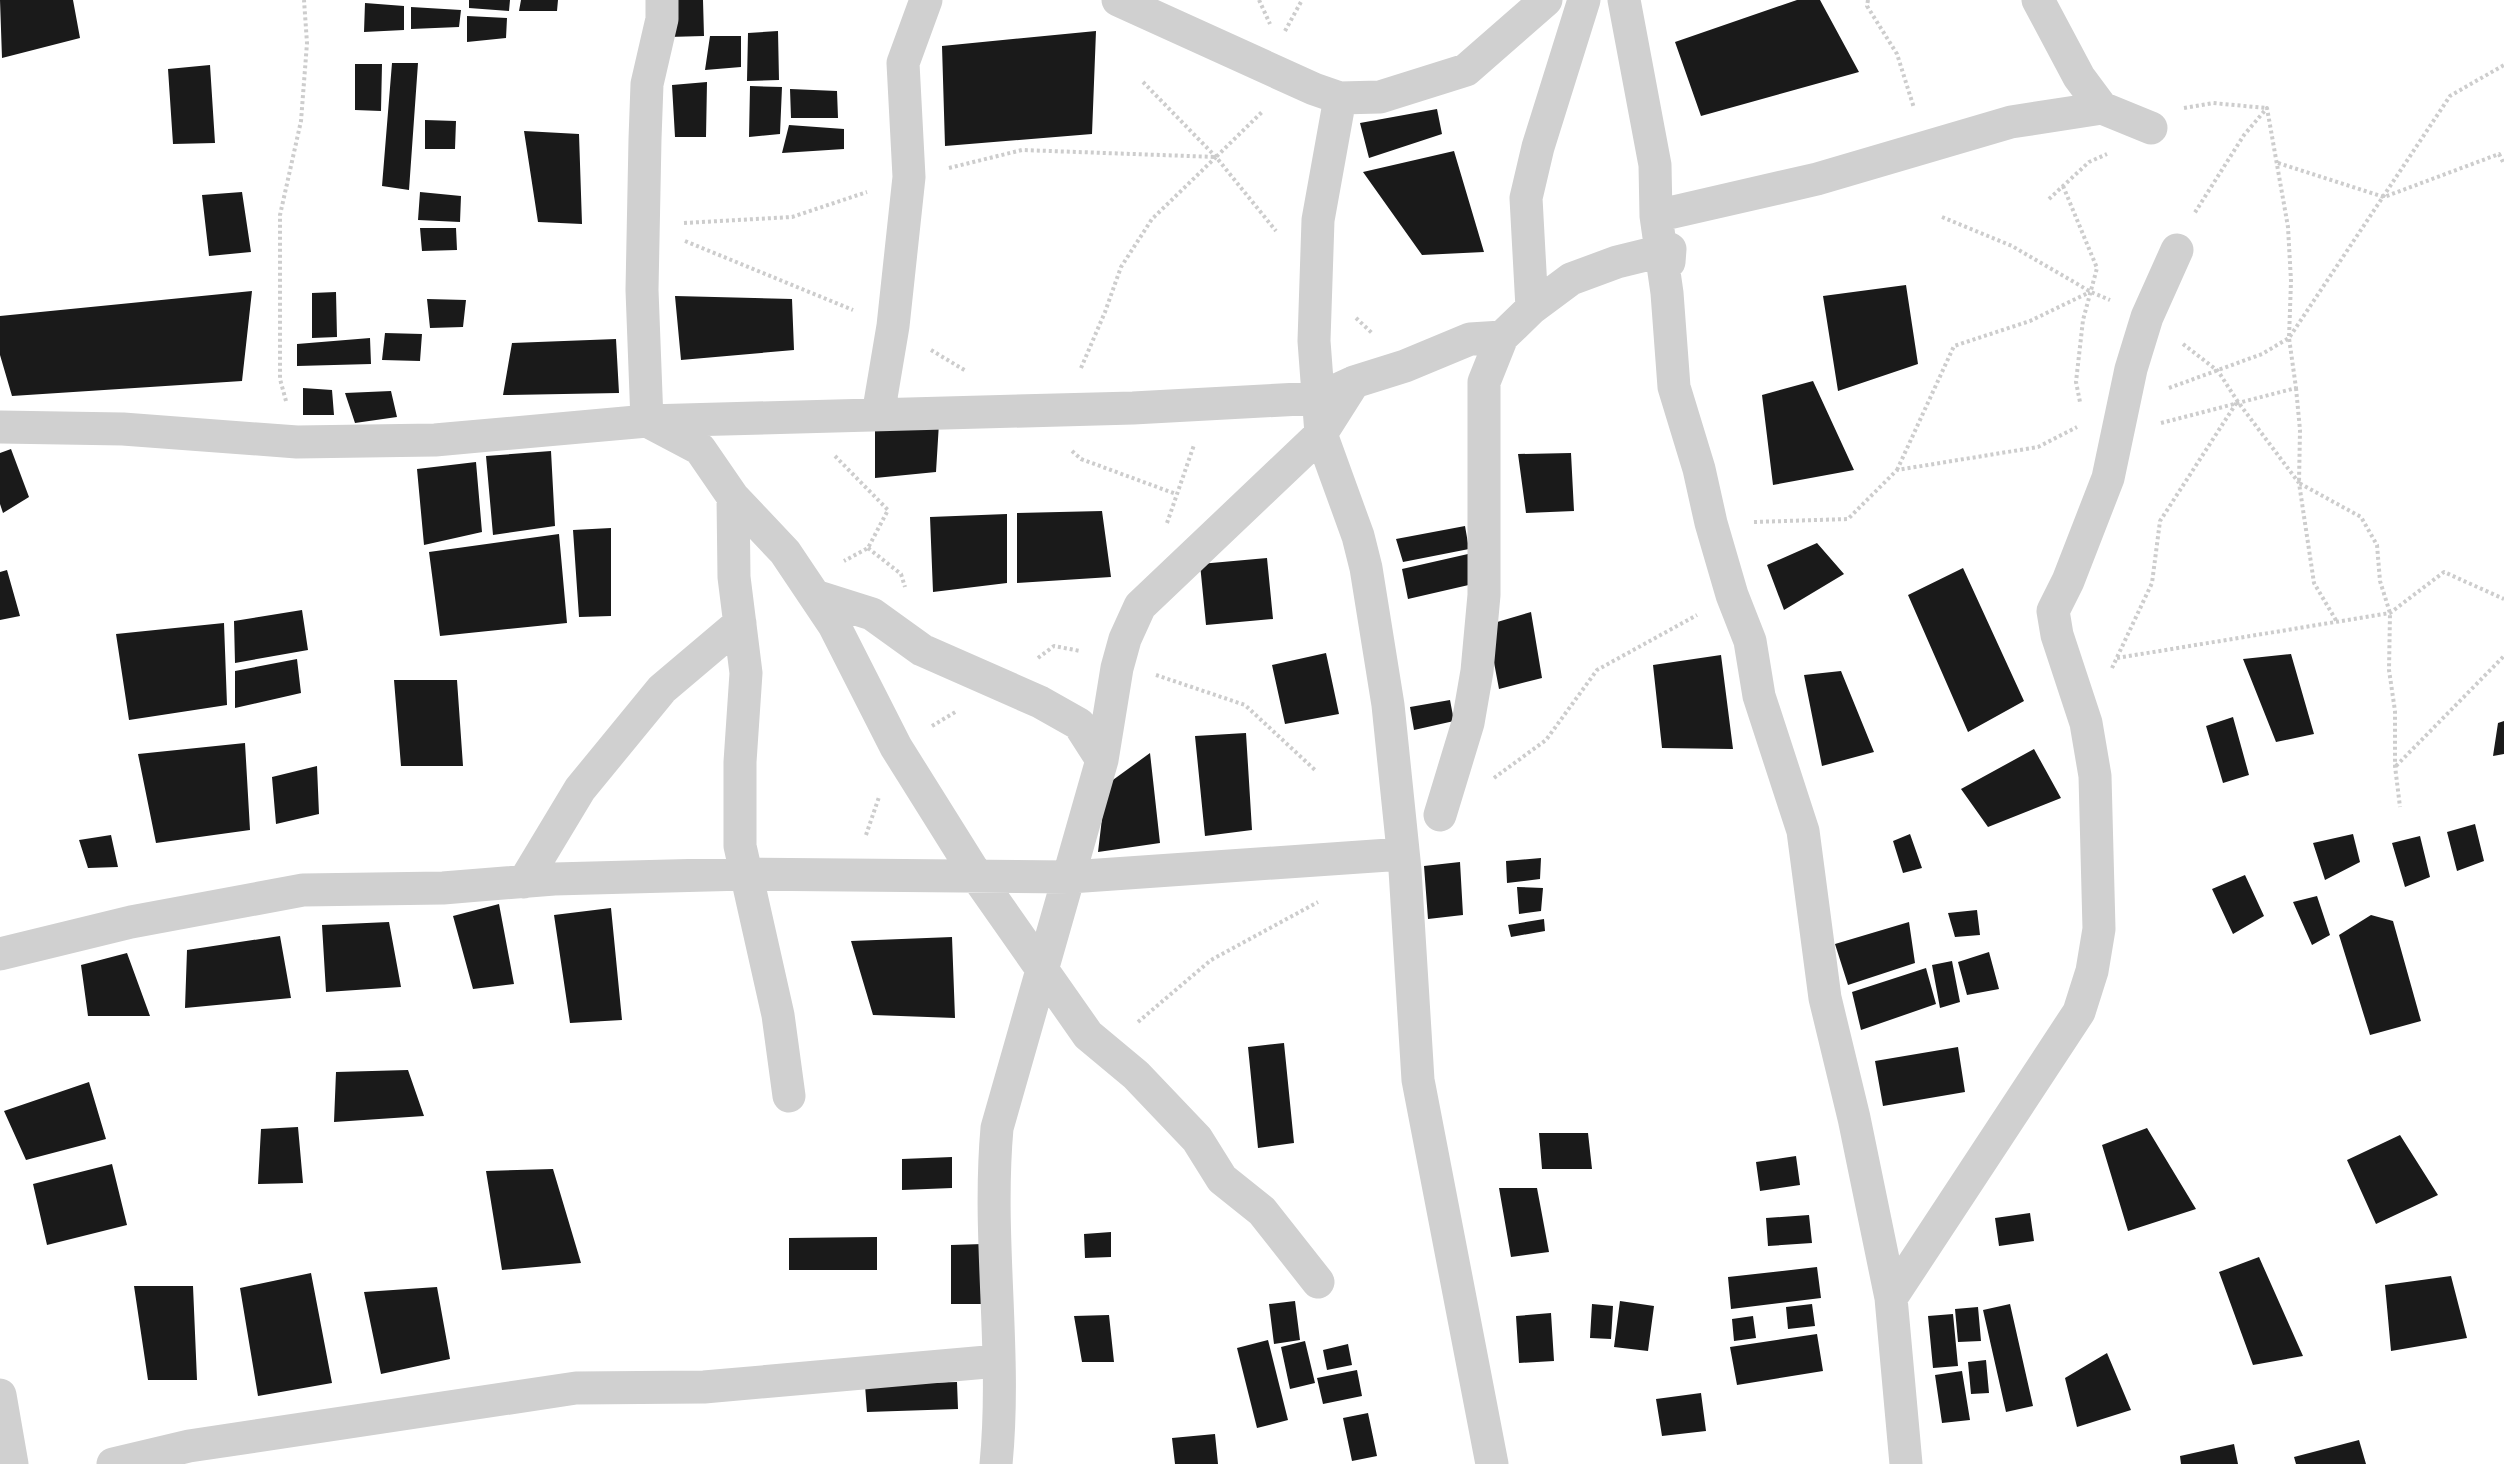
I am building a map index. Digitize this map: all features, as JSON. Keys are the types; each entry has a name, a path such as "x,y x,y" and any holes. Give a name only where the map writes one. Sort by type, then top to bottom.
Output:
{"street":[{"path":"647,421 642,290 645,139 647,84 662,19 662,0"},
{"path":"878,415 893,326 909,177 903,63 926,0"},
{"path":"1118,0 1314,89 1340,98 1380,97 1467,70 1546,0"},
{"path":"1532,308 1526,198 1538,147 1584,0"},
{"path":"1624,0 1655,165 1656,216 1667,293 1674,387 1699,469 1711,523 1732,595 1750,641 1759,696 1803,831 1825,999 1854,1118 1891,1298 1906,1464"},
{"path":"2038,0 2079,77 2102,108"},
{"path":"1340,98 1318,220 1314,342 1321,434 1358,536 1366,568 1388,705 1403,854 1418,1080 1492,1464"},
{"path":"1656,216 1817,179 2010,122 2102,108 2151,128"},
{"path":"1891,1298 2079,1012 2089,982 2098,929 2095,776 2086,723 2057,635 2053,611 2068,581 2108,478 2147,317 2176,250"},
{"path":"1440,815 1468,723 1477,672 1484,595 1484,382 1502,337 1532,308 1571,279 1617,262 1661,251"},
{"path":"0,428 123,429 297,442 435,440 647,421 1030,411 1319,398 1354,382 1405,366 1470,339 1502,337"},
{"path":"996,1464 998,1361 994,1160 998,1128 1102,760 1125,639 1140,606 1321,434 1354,382"},
{"path":"647,421 700,449 734,497 785,552 834,625 896,747 978,878 1088,1035 1136,1075 1197,1139 1222,1179 1262,1211 1318,1282"},
{"path":"734,497 734,577 746,673 740,762 740,846 778,1015 789,1096"},
{"path":"810,589 872,614 922,650 1040,702 1079,724 1102,760"},
{"path":"524,882 580,789 662,689 740,622"},
{"path":"0,954 131,922 303,890 443,888 524,882 746,874 978,878 1070,877 1403,854"},
{"path":"113,1464 189,1446 576,1388 704,1387 998,1361"},
{"path":"0,1395 12,1464"}],"path":[{"path":"297,442 280,379 280,215 301,122 307,43 304,0"},
{"path":"1283,33 1302,0"},
{"path":"1868,0 1867,6 1896,54 1926,146"},
{"path":"1896,470 2038,447 2125,402 2199,379 2262,354 2289,339 2451,96 2504,65"},
{"path":"1143,82 1215,157 1316,278 1405,366"},
{"path":"2176,250 2188,224 2213,182 2244,135 2267,108 2288,227 2291,281 2289,339 2300,430 2299,483 2314,583 2337,622"},
{"path":"2278,163 2384,197 2501,153 2504,164"},
{"path":"1176,494 1081,459 1030,411 1078,375 1121,267 1152,219 1215,157"},
{"path":"2062,186 2097,268 2083,320 2076,382 2085,423"},
{"path":"1942,217 2012,246 2091,292 2147,317 2218,371 2238,402 2299,483 2361,517 2377,545 2380,581 2390,613 2388,670 2395,711 2395,766 2400,807"},
{"path":"1711,523 1848,519 1896,470 1954,346 2030,321 2091,292"},
{"path":"2116,438 2168,421 2296,388"},
{"path":"2086,723 2152,583 2160,521 2238,402"},
{"path":"810,417 839,462 888,510 868,548 810,589"},
{"path":"2117,658 2390,613 2444,572 2504,599"},
{"path":"852,876 896,747 1002,685 1054,646 1119,661 1170,681 1245,705 1315,770"},
{"path":"2395,766 2504,656"}],"building":[{"path":"0,0 73,0 80,38 2,58"},
{"path":"469,0 510,0 509,11 469,8"},
{"path":"521,0 558,0 557,11 519,11"},
{"path":"670,0 703,0 704,36 668,37"},
{"path":"1797,0 1820,0 1859,72 1701,116 1675,42"},
{"path":"365,3 404,6 404,30 364,32"},
{"path":"411,7 461,10 459,27 411,29"},
{"path":"467,16 507,18 506,38 467,42"},
{"path":"778,31 779,80 747,81 748,33"},
{"path":"1096,31 1092,134 945,146 942,46"},
{"path":"710,36 741,36 741,67 705,70"},
{"path":"392,63 418,63 409,190 382,186"},
{"path":"355,64 382,64 381,111 355,110"},
{"path":"210,65 215,143 173,144 168,69"},
{"path":"707,82 706,137 675,137 672,85"},
{"path":"750,86 782,87 780,134 749,137"},
{"path":"790,89 837,91 838,118 791,118"},
{"path":"1437,109 1442,134 1369,158 1360,123"},
{"path":"425,120 456,121 455,149 425,149"},
{"path":"789,125 844,129 844,149 782,153"},
{"path":"524,131 579,134 582,224 538,222"},
{"path":"1454,151 1484,252 1422,255 1363,172"},
{"path":"242,192 251,252 209,256 202,195"},
{"path":"420,192 461,196 460,222 418,220"},
{"path":"420,228 456,228 457,250 422,251"},
{"path":"1906,285 1918,364 1838,391 1823,296"},
{"path":"252,291 242,381 12,396 0,355 0,316"},
{"path":"336,292 337,337 312,338 312,293"},
{"path":"675,296 792,299 794,350 681,360"},
{"path":"427,299 466,300 463,327 430,328"},
{"path":"385,333 422,334 420,361 382,360"},
{"path":"370,338 371,364 297,366 297,344"},
{"path":"616,339 619,393 503,395 512,343"},
{"path":"1813,381 1854,470 1773,485 1762,395"},
{"path":"303,388 332,390 334,415 303,415"},
{"path":"391,391 397,417 355,423 345,393"},
{"path":"939,423 936,472 875,478 875,428"},
{"path":"11,449 29,497 3,513 0,504 0,453"},
{"path":"551,451 555,526 493,535 486,456"},
{"path":"1571,453 1574,511 1526,513 1518,454"},
{"path":"476,462 482,532 424,545 417,469"},
{"path":"1102,511 1111,577 1017,583 1017,513"},
{"path":"1007,514 1007,583 933,592 930,517"},
{"path":"1465,526 1469,549 1403,562 1396,539"},
{"path":"611,528 611,616 579,617 573,530"},
{"path":"559,534 567,623 440,636 429,552"},
{"path":"1817,543 1844,574 1784,610 1767,565"},
{"path":"1468,554 1473,584 1408,599 1402,569"},
{"path":"1267,558 1273,619 1206,625 1200,564"},
{"path":"1963,568 2024,701 1968,732 1908,595"},
{"path":"7,570 20,616 0,620 0,572"},
{"path":"302,610 308,650 235,663 234,621"},
{"path":"1531,612 1542,678 1499,689 1487,625"},
{"path":"224,623 227,705 129,720 116,634"},
{"path":"1326,653 1339,714 1285,724 1272,665"},
{"path":"2291,654 2314,734 2276,742 2243,659"},
{"path":"1721,655 1733,749 1662,748 1653,665"},
{"path":"297,659 301,693 235,708 235,671"},
{"path":"1841,671 1874,752 1822,766 1804,675"},
{"path":"394,680 457,680 463,766 401,766"},
{"path":"1450,700 1454,721 1414,730 1410,707"},
{"path":"2233,717 2249,775 2223,783 2206,726"},
{"path":"2504,721 2504,754 2493,756 2498,723"},
{"path":"1246,733 1252,830 1205,836 1195,736"},
{"path":"245,743 250,830 156,843 138,754"},
{"path":"2034,749 2061,798 1988,827 1961,789"},
{"path":"1150,753 1160,843 1098,852 1106,785"},
{"path":"317,766 319,814 276,824 272,777"},
{"path":"2475,824 2484,861 2457,871 2447,832"},
{"path":"1910,834 1922,868 1903,873 1893,841"},
{"path":"2353,834 2360,862 2325,880 2313,843"},
{"path":"111,835 118,867 88,868 79,840"},
{"path":"2420,836 2430,877 2405,887 2392,843"},
{"path":"1541,858 1540,879 1507,883 1506,861"},
{"path":"1460,862 1463,915 1428,919 1424,866"},
{"path":"2245,875 2264,916 2233,934 2212,889"},
{"path":"1517,887 1543,888 1541,911 1519,914"},
{"path":"2317,896 2330,935 2312,945 2293,902"},
{"path":"499,904 514,984 473,989 453,916"},
{"path":"611,908 622,1020 570,1023 554,915"},
{"path":"1977,910 1980,935 1955,937 1948,913"},
{"path":"2371,915 2393,921 2421,1021 2370,1035 2339,935"},
{"path":"1544,919 1545,931 1511,937 1508,925"},
{"path":"389,922 401,987 326,992 322,925"},
{"path":"1909,922 1915,963 1848,985 1835,944"},
{"path":"280,936 291,998 185,1008 187,950"},
{"path":"952,937 955,1018 873,1015 851,941"},
{"path":"1989,952 1999,989 1967,995 1958,962"},
{"path":"127,953 150,1016 88,1016 81,965"},
{"path":"1952,961 1960,1002 1940,1008 1932,965"},
{"path":"1926,968 1936,1004 1861,1030 1852,992"},
{"path":"1284,1043 1294,1143 1258,1148 1248,1047"},
{"path":"1958,1047 1965,1092 1883,1106 1875,1061"},
{"path":"408,1070 424,1116 334,1122 336,1072"},
{"path":"89,1082 106,1139 26,1160 4,1111"},
{"path":"298,1127 303,1183 258,1184 261,1129"},
{"path":"2147,1128 2196,1209 2128,1231 2102,1145"},
{"path":"1539,1133 1588,1133 1592,1169 1542,1169"},
{"path":"2400,1135 2438,1195 2376,1224 2347,1160"},
{"path":"1796,1156 1800,1185 1760,1191 1756,1162"},
{"path":"952,1157 952,1188 902,1190 902,1159"},
{"path":"112,1164 127,1225 47,1245 33,1184"},
{"path":"553,1169 581,1263 502,1270 486,1171"},
{"path":"1499,1188 1537,1188 1549,1252 1511,1257"},
{"path":"2030,1213 2034,1241 1999,1246 1995,1218"},
{"path":"1809,1215 1812,1243 1768,1246 1766,1218"},
{"path":"1111,1232 1111,1257 1085,1258 1084,1234"},
{"path":"877,1237 877,1270 789,1270 789,1238"},
{"path":"983,1244 984,1304 951,1304 951,1245"},
{"path":"2259,1257 2303,1356 2253,1365 2219,1272"},
{"path":"1817,1267 1821,1298 1731,1309 1728,1277"},
{"path":"311,1273 332,1383 258,1396 240,1288"},
{"path":"2451,1276 2467,1338 2391,1351 2385,1285"},
{"path":"134,1286 193,1286 197,1380 148,1380"},
{"path":"437,1287 450,1359 381,1374 364,1292"},
{"path":"1295,1301 1300,1340 1274,1344 1269,1304"},
{"path":"1620,1301 1654,1306 1648,1351 1614,1347"},
{"path":"1592,1304 1613,1306 1611,1339 1590,1338"},
{"path":"1812,1304 1815,1326 1788,1329 1786,1307"},
{"path":"2010,1304 2033,1406 2006,1412 1983,1310"},
{"path":"1978,1307 1981,1341 1958,1342 1955,1309"},
{"path":"1551,1313 1554,1361 1519,1363 1516,1316"},
{"path":"1953,1314 1958,1366 1933,1368 1928,1316"},
{"path":"1109,1315 1114,1362 1082,1362 1074,1316"},
{"path":"1753,1316 1756,1338 1734,1341 1732,1319"},
{"path":"1817,1334 1823,1371 1737,1385 1730,1347"},
{"path":"1268,1340 1288,1420 1257,1428 1237,1348"},
{"path":"1305,1341 1315,1383 1290,1389 1281,1347"},
{"path":"1348,1344 1352,1365 1327,1370 1323,1350"},
{"path":"2107,1353 2131,1410 2077,1427 2065,1378"},
{"path":"1986,1360 1989,1393 1971,1394 1968,1362"},
{"path":"1357,1370 1362,1396 1323,1404 1317,1378"},
{"path":"1962,1371 1970,1420 1942,1423 1935,1375"},
{"path":"957,1382 958,1409 867,1412 865,1385"},
{"path":"1701,1393 1706,1431 1662,1436 1656,1399"},
{"path":"1368,1413 1377,1456 1352,1461 1343,1418"},
{"path":"1215,1434 1218,1464 1175,1464 1172,1438"},
{"path":"2359,1440 2366,1464 2296,1464 2294,1457"},
{"path":"2234,1444 2238,1464 2181,1464 2180,1456"}]}
